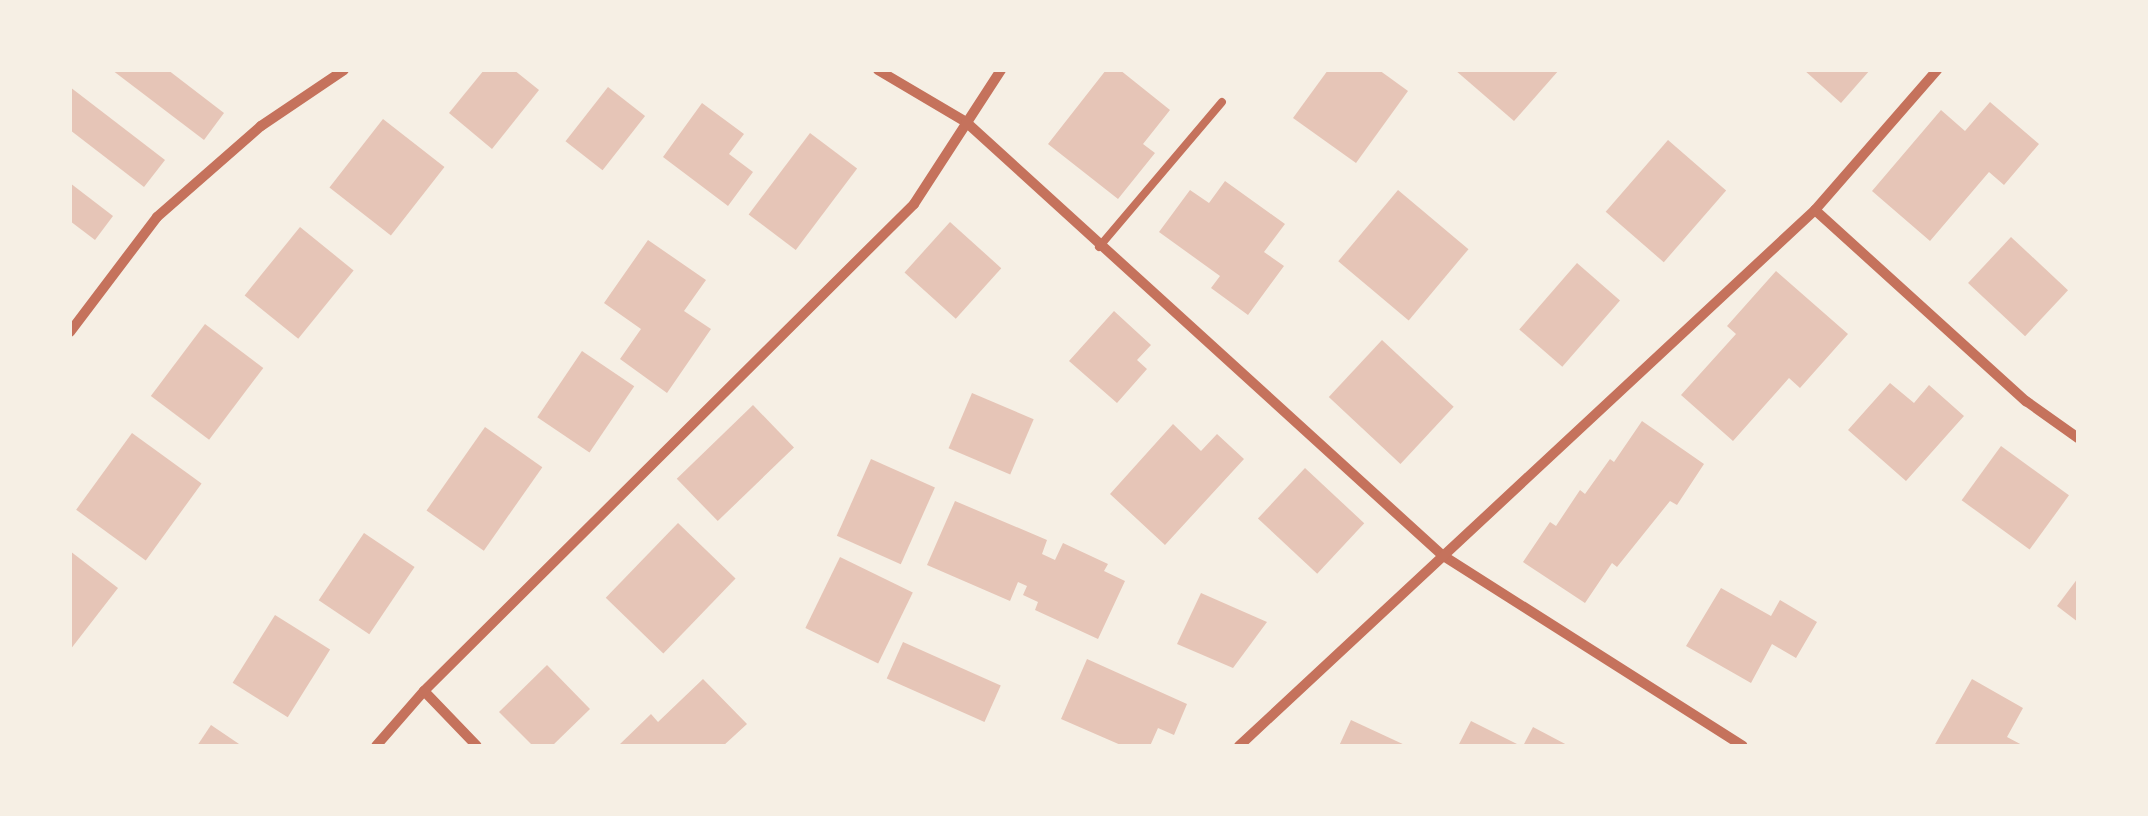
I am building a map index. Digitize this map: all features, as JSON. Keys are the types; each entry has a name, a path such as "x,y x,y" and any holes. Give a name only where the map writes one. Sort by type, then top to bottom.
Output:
{"street":[{"path":"70,332 157,217 261,126 344,70"},
{"path":"878,70 966,122 1442,555 1743,746"},
{"path":"376,746 424,690 914,204 1001,70"},
{"path":"1239,746 1815,210 1938,70"},
{"path":"1815,210 2026,401 2078,438"},
{"path":"424,690 477,746"}],"lane":[{"path":"1099,247 1222,102"}],"building":[{"path":"112,70 168,70 224,113 204,140"},
{"path":"484,70 514,70 539,90 492,149 449,113"},
{"path":"1106,70 1120,70 1170,110 1143,144 1155,153 1118,199 1048,144"},
{"path":"1328,70 1379,70 1408,91 1356,163 1293,118"},
{"path":"1455,70 1559,70 1514,121"},
{"path":"1804,70 1870,70 1841,103"},
{"path":"70,87 165,160 144,187 70,130"},
{"path":"608,87 645,116 603,170 566,141"},
{"path":"1990,102 2039,144 2004,185 1989,172 1930,241 1872,191 1941,110 1965,131"},
{"path":"702,103 744,134 729,154 753,172 728,206 663,157"},
{"path":"383,119 444,167 391,236 329,188"},
{"path":"810,133 857,169 796,250 749,214"},
{"path":"1668,140 1726,191 1664,262 1606,212"},
{"path":"1225,181 1285,224 1264,252 1284,266 1248,315 1211,288 1220,276 1159,232 1190,190 1209,203"},
{"path":"70,183 113,216 95,240 70,221"},
{"path":"1398,190 1468,249 1409,320 1338,261"},
{"path":"950,222 1001,268 956,319 904,273"},
{"path":"300,227 354,270 298,339 245,295"},
{"path":"2011,237 2068,290 2025,336 1968,283"},
{"path":"648,240 706,280 684,311 711,329 667,393 620,359 641,329 604,303"},
{"path":"1577,263 1620,300 1562,367 1519,329"},
{"path":"1776,271 1848,334 1800,388 1789,378 1733,441 1681,395 1736,334 1727,326"},
{"path":"1114,311 1151,345 1137,360 1147,369 1117,403 1069,361"},
{"path":"205,324 263,368 209,440 151,396"},
{"path":"1382,340 1454,407 1400,464 1329,397"},
{"path":"582,351 634,386 589,453 537,417"},
{"path":"1890,383 1914,403 1929,385 1964,416 1906,481 1848,430"},
{"path":"972,393 1034,419 1010,474 949,448"},
{"path":"753,405 794,447 718,521 677,479"},
{"path":"1642,421 1704,464 1677,505 1670,501 1617,567 1612,563 1585,603 1523,562 1550,522 1556,526 1580,490 1585,494 1610,459 1614,462"},
{"path":"1173,424 1201,451 1217,434 1244,459 1165,545 1110,494"},
{"path":"485,427 542,467 484,551 426,511"},
{"path":"132,433 202,484 146,560 76,510"},
{"path":"2001,446 2069,495 2030,550 1962,500"},
{"path":"871,459 935,487 901,564 837,536"},
{"path":"1305,468 1364,523 1317,574 1258,518"},
{"path":"955,501 1047,540 1042,554 1055,560 1063,543 1108,564 1104,571 1125,581 1098,639 1035,610 1038,602 1023,595 1027,586 1018,582 1010,601 927,565"},
{"path":"678,523 736,579 663,653 606,598"},
{"path":"364,533 415,567 369,634 319,600"},
{"path":"70,551 118,588 70,650"},
{"path":"840,557 913,593 878,664 805,628"},
{"path":"2078,578 2078,622 2057,606"},
{"path":"1721,588 1771,616 1780,600 1817,622 1796,658 1772,644 1751,683 1686,646"},
{"path":"1201,593 1267,622 1233,668 1177,644"},
{"path":"275,615 330,649 288,717 233,683"},
{"path":"903,642 1001,686 984,722 887,679"},
{"path":"1087,659 1187,704 1174,735 1158,728 1150,746 1123,746 1061,719"},
{"path":"547,665 590,709 552,746 533,746 499,712"},
{"path":"703,679 747,724 723,746 618,746 651,714 658,722"},
{"path":"1972,679 2023,708 2007,737 2024,746 1934,746"},
{"path":"1351,720 1407,746 1339,746"},
{"path":"1471,721 1521,746 1458,746"},
{"path":"211,725 242,746 197,746"},
{"path":"1533,727 1569,746 1523,746"}]}
